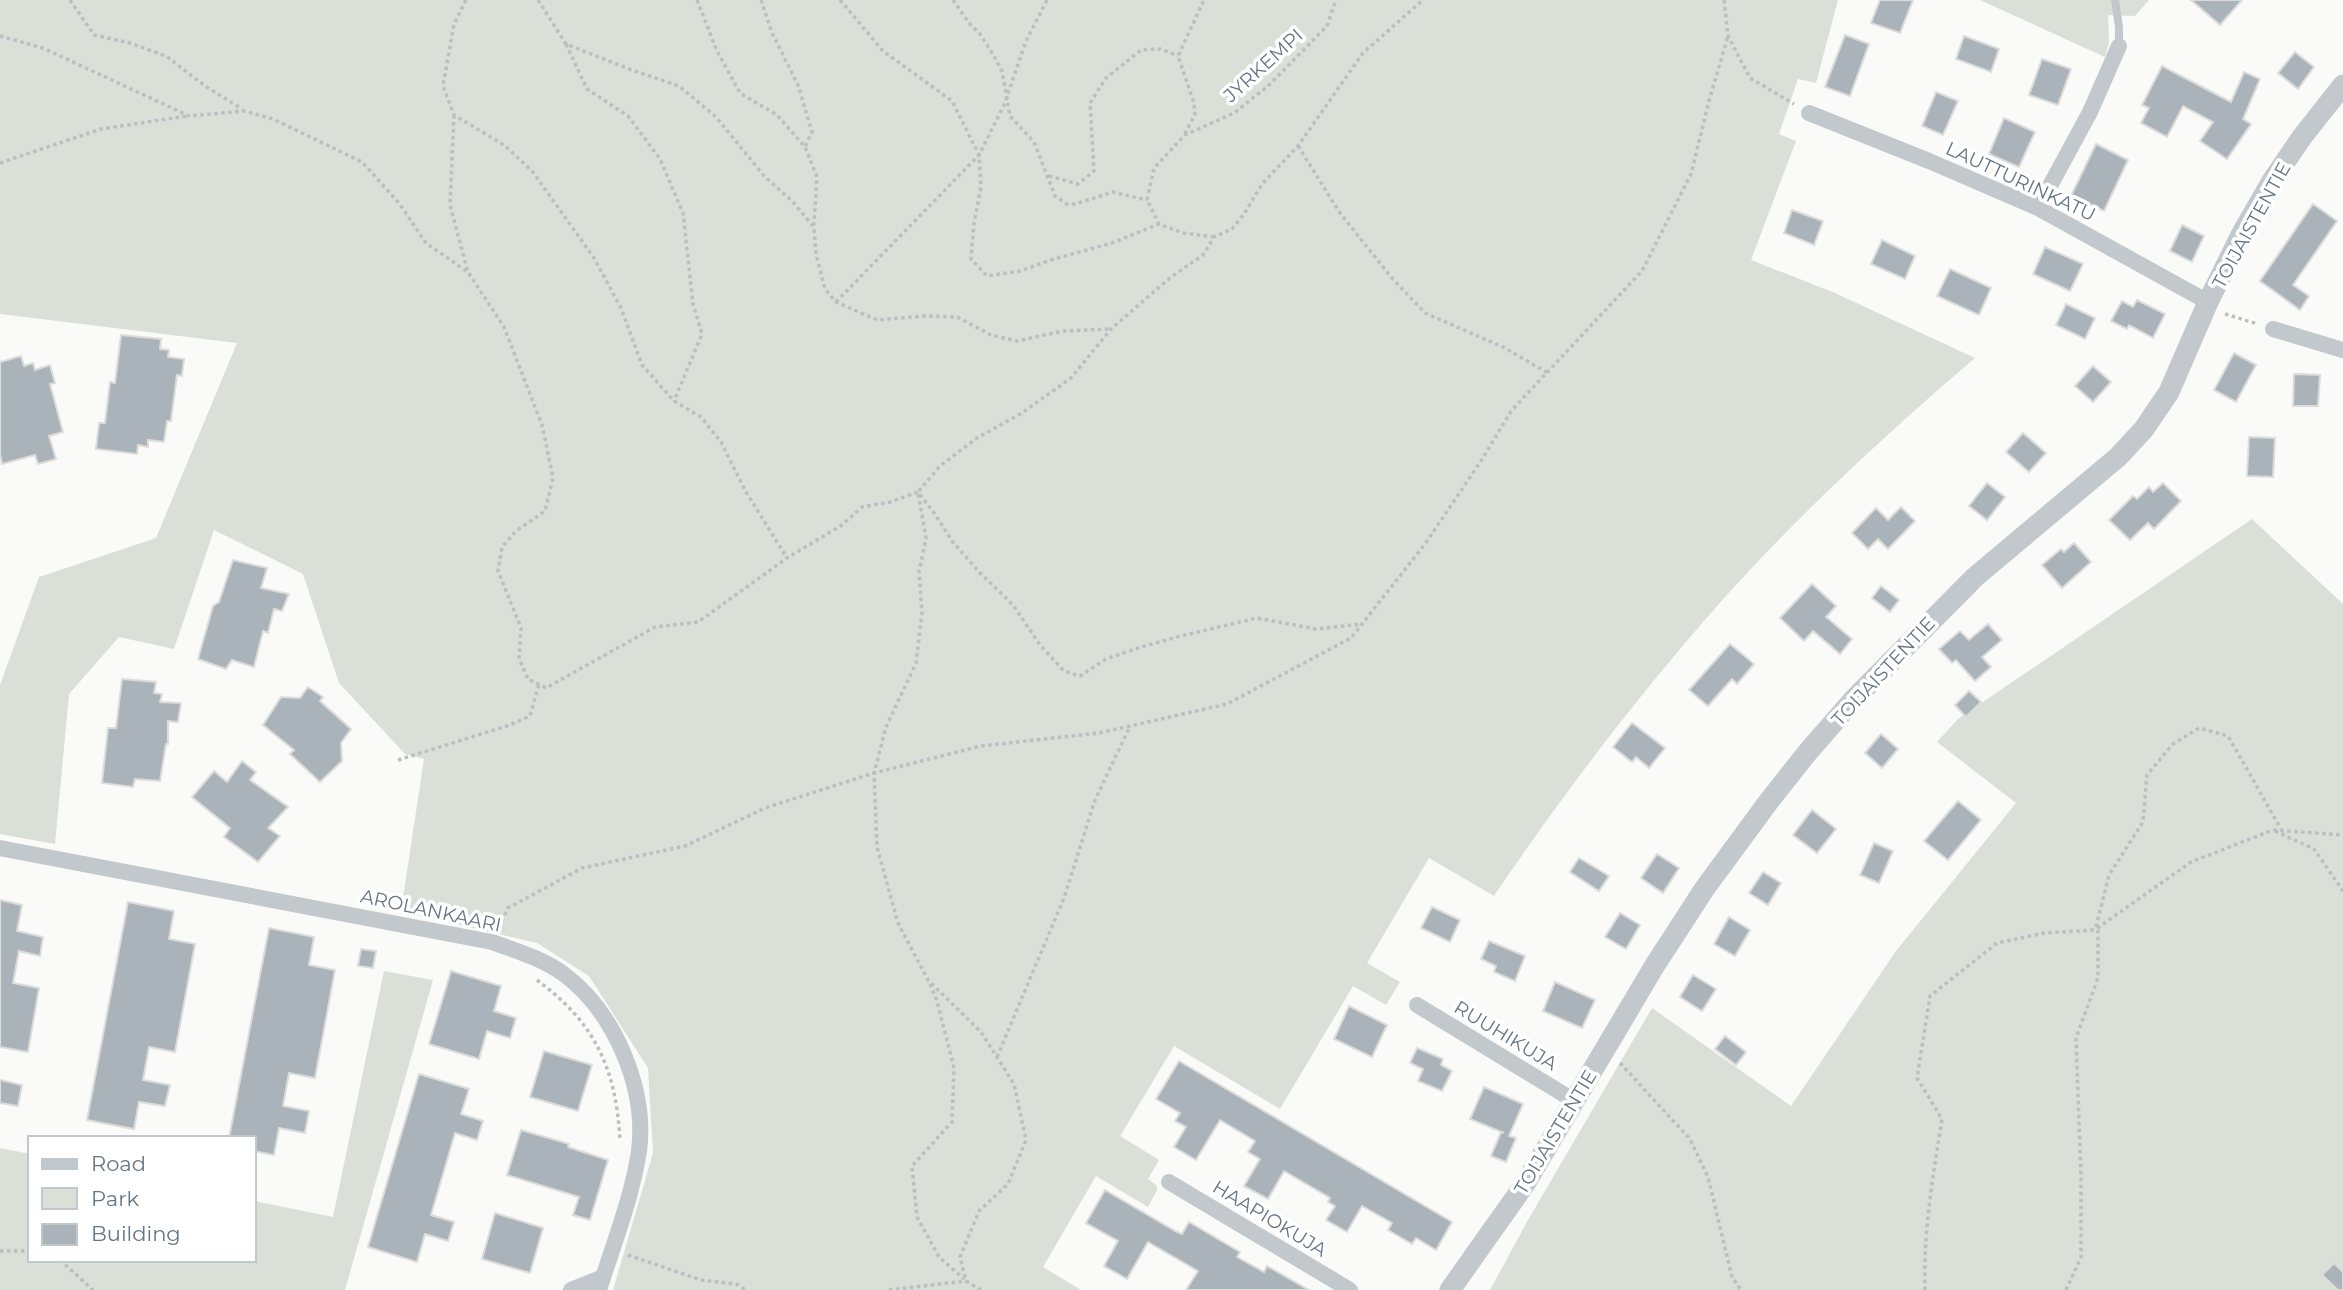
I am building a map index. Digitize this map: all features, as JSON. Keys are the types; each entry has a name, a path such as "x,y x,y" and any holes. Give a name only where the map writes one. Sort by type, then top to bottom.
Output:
{"street":[{"path":"2038,208 2090,112 2119,47"},
{"name":"TOIJAISTENTIE","path":"1450,1290 1525,1184 1573,1100 1685,919 1769,801 1854,699 1911,639 2003,552 2118,457 2138,436 2169,392 2213,307 2242,233 2272,181 2302,136 2343,85"},
{"name":"LAUTTURINKATU","path":"1809,113 1929,160 2038,208 2213,307"},
{"path":"2273,329 2343,350"},
{"name":"AROLANKAARI","path":"0,848 492,942 544,961 565,975 584,991 613,1033 631,1072 639,1117 639,1150 633,1179 601,1283 571,1290"},
{"name":"RUUHIKUJA","path":"1417,1005 1573,1100"},
{"name":"HAAPIOKUJA","path":"1169,1182 1350,1290"}],"lane":[{"path":"2115,0 2119,47"}],"path":[{"path":"70,0 94,35 130,43 166,56 244,111 272,119 362,162 399,203 426,243 468,272"},
{"path":"466,0 454,24 443,86 454,115 450,205 468,272 504,327 542,425 553,478 545,512 516,531 502,547 498,570 521,628 519,659 528,680 546,688 654,627 698,622 787,558 842,525 862,507 890,502 918,492 940,466 977,438 1022,413 1071,377 1111,329 1171,277 1203,255 1214,237"},
{"path":"538,0 566,44 587,89 628,116 660,159 683,213 693,304 702,334 674,401"},
{"path":"697,0 717,51 740,93 777,115 805,147 817,177 814,227 816,254 825,289 836,302 877,320 924,316 957,317 991,335 1017,341 1063,331 1111,329"},
{"path":"761,0 772,33 798,85 812,132 805,147"},
{"path":"840,0 883,51 952,102 979,155 981,187 971,259 986,276 1020,271 1112,243 1159,224"},
{"path":"953,0 980,34 1002,71 1010,116 1034,142 1055,196 1067,204 1113,192 1147,200 1159,224 1182,233 1214,237 1232,229 1262,184 1298,146 1363,52 1423,0"},
{"path":"836,302 979,155 1007,96 1026,41 1047,0"},
{"path":"1185,135 1195,114 1194,103 1178,56 1204,0"},
{"name":"JYRKEMPI","path":"1147,200 1154,168 1185,135 1234,113 1268,86 1327,26 1336,0"},
{"path":"1724,0 1728,36 1750,78 1809,113"},
{"path":"0,36 43,48 189,116"},
{"path":"492,942 508,908 582,868 685,846 765,808 874,773 981,746 1099,733 1227,704 1351,638 1425,544 1511,411 1642,271 1691,174 1728,36"},
{"path":"566,44 679,86 716,117 765,177 792,201 814,227"},
{"path":"1049,176 1078,184 1094,171 1090,103 1106,78 1141,50 1160,48 1178,56"},
{"path":"0,163 101,129 244,111"},
{"path":"454,115 504,145 533,172 594,258 621,308 642,365 674,401 701,417 721,442 746,492 787,558"},
{"path":"1298,146 1340,213 1391,277 1425,313 1503,347 1548,373"},
{"path":"2213,307 2273,329"},
{"path":"918,492 953,541 980,573 1013,605 1040,645 1064,671 1080,676 1106,659 1130,651 1257,618 1316,629 1362,624"},
{"path":"918,492 926,538 919,572 922,613 916,663 886,727 874,773 877,846 898,923 937,1001 954,1068 952,1122 912,1166 917,1217 939,1257 966,1281 981,1290"},
{"path":"398,760 508,726 530,716 539,684"},
{"path":"997,1057 1064,898 1095,800 1130,726"},
{"path":"2066,1290 2081,1257 2076,1038 2098,978 2097,929 2109,875 2143,822 2147,775 2172,744 2199,728 2228,736 2281,829"},
{"path":"2273,830 2314,849 2343,891"},
{"path":"1925,1290 1928,1212 1942,1119 1917,1078 1930,996 1997,943 2044,933 2097,929 2191,862 2273,830 2343,835"},
{"path":"529,975 574,1010 602,1055 616,1100 620,1150"},
{"path":"928,981 981,1032 1014,1084 1026,1140 1008,1184 979,1211 960,1258 966,1281"},
{"path":"1616,1059 1690,1139 1708,1177 1732,1277 1741,1290"},
{"path":"612,1249 701,1280 736,1284 747,1290"},
{"path":"0,1251 28,1251"},
{"path":"62,1262 93,1290"},
{"path":"889,1290 966,1281"}],"green space":[{"path":"0,0 1838,0 1816,83 1798,79 1779,134 1796,141 1751,260 1835,293 1975,358 1842,477 1718,605 1602,747 1494,896 1429,858 1367,963 1400,982 1386,1005 1353,986 1280,1109 1174,1046 1120,1136 1159,1160 1148,1179 1157,1186 1157,1190 1148,1207 1096,1176 1043,1267 1081,1290 613,1290 653,1153 648,1068 589,976 537,943 401,911 424,759 405,754 339,683 303,574 214,530 174,649 119,637 69,694 55,844 0,834 0,685 39,577 156,538 237,343 0,314"},
{"path":"1980,0 2149,0 2135,16 2108,15 2109,43 2105,57"},
{"path":"2252,519 2343,604 2343,1290 1490,1290 1652,1008 1791,1106 1896,951 2016,803 1937,742 1958,719"},
{"path":"384,971 433,980 345,1290 0,1290 0,1148 28,1154 28,1262 256,1262 256,1201 333,1217"}],"building":[{"path":"1880,0 1913,0 1900,33 1871,23"},
{"path":"2191,0 2242,0 2220,25"},
{"path":"1845,35 1869,44 1850,96 1825,87"},
{"path":"1964,36 1999,49 1991,72 1956,59"},
{"path":"2295,52 2314,67 2298,89 2278,73"},
{"path":"2042,59 2071,69 2058,105 2029,95"},
{"path":"2162,66 2231,102 2244,72 2260,79 2243,119 2251,124 2227,159 2200,141 2213,122 2183,106 2167,137 2141,123 2149,108 2142,105"},
{"path":"1936,92 1958,101 1943,135 1922,126"},
{"path":"2004,118 2035,132 2019,167 1989,154"},
{"path":"2096,144 2128,160 2104,211 2071,196"},
{"path":"2313,204 2337,221 2293,285 2309,296 2300,310 2260,281"},
{"path":"1792,210 1823,221 1814,245 1784,233"},
{"path":"2182,225 2204,236 2192,262 2170,251"},
{"path":"1882,240 1915,256 1905,279 1871,264"},
{"path":"2045,247 2083,264 2070,291 2033,274"},
{"path":"1950,269 1991,288 1979,315 1937,296"},
{"path":"2137,300 2165,314 2153,338 2129,325 2127,329 2111,321 2122,301 2133,307"},
{"path":"2066,304 2095,318 2085,339 2056,325"},
{"path":"121,335 161,339 160,349 169,350 168,357 184,359 182,376 177,375 171,421 167,421 164,442 148,440 148,447 138,445 137,454 96,449 99,423 105,423 110,382 115,383"},
{"path":"2234,353 2256,365 2236,402 2214,390"},
{"path":"21,356 24,366 33,363 35,370 50,365 55,383 50,384 63,432 49,436 56,459 38,464 35,455 2,464 0,362"},
{"path":"2093,366 2111,382 2093,402 2075,386"},
{"path":"2294,374 2320,375 2318,406 2293,406"},
{"path":"2023,433 2046,453 2029,472 2006,452"},
{"path":"2249,437 2275,438 2273,477 2247,476"},
{"path":"1987,483 2005,497 1987,520 1969,506"},
{"path":"2163,483 2181,501 2154,529 2148,523 2130,540 2109,520 2133,496 2137,499 2149,487 2153,492"},
{"path":"1901,507 1915,521 1888,549 1878,539 1868,549 1852,533 1876,508 1888,520"},
{"path":"2074,543 2091,562 2062,588 2042,565 2061,549 2064,552"},
{"path":"233,560 267,568 261,588 289,594 282,611 274,609 268,633 263,631 254,667 232,660 226,669 198,659 213,606 219,602"},
{"path":"1812,584 1836,606 1826,617 1852,639 1840,654 1813,631 1804,641 1780,618"},
{"path":"1881,586 1899,600 1890,612 1872,598"},
{"path":"1988,624 2002,640 1982,657 1991,667 1975,681 1956,660 1952,663 1939,649 1960,631 1969,640"},
{"path":"1730,644 1754,664 1737,684 1732,679 1708,706 1689,690"},
{"path":"122,679 156,682 154,693 162,694 160,702 181,703 178,722 168,721 168,744 160,781 135,779 133,787 102,783 108,728 116,728"},
{"path":"308,687 323,697 320,701 351,729 341,743 342,761 320,782 290,754 294,750 263,725 281,697 300,698"},
{"path":"1969,691 1981,702 1966,717 1955,705"},
{"path":"1632,723 1665,748 1649,768 1636,757 1632,762 1613,747"},
{"path":"1881,734 1898,749 1882,768 1865,753"},
{"path":"242,761 256,772 250,780 288,807 268,828 280,836 258,862 224,837 230,828 192,797 214,771 227,782"},
{"path":"1958,801 1981,820 1948,860 1924,841"},
{"path":"1812,810 1836,829 1817,853 1793,835"},
{"path":"1874,843 1893,851 1879,883 1860,875"},
{"path":"1657,854 1679,868 1663,893 1641,878"},
{"path":"1579,858 1609,876 1599,891 1570,872"},
{"path":"1763,872 1781,883 1768,905 1749,893"},
{"path":"0,900 22,905 17,931 43,937 40,956 19,951 13,983 39,988 28,1052 0,1047"},
{"path":"128,902 174,911 169,939 195,944 175,1052 149,1047 143,1080 170,1085 165,1106 139,1102 134,1129 87,1120"},
{"path":"1432,907 1460,920 1450,942 1421,928"},
{"path":"1620,913 1640,925 1626,949 1605,937"},
{"path":"1729,917 1750,930 1735,956 1714,944"},
{"path":"269,928 314,937 309,965 335,970 315,1078 289,1073 283,1106 309,1111 305,1133 279,1128 274,1155 256,1151 256,1136 229,1136"},
{"path":"1489,941 1525,956 1515,981 1494,972 1496,966 1481,959"},
{"path":"361,949 376,951 373,968 358,966"},
{"path":"451,971 501,986 494,1011 516,1018 510,1038 487,1031 479,1059 429,1044"},
{"path":"1693,975 1716,989 1702,1011 1680,997"},
{"path":"1555,982 1595,1000 1582,1028 1543,1011"},
{"path":"1349,1006 1387,1025 1372,1057 1334,1039"},
{"path":"1725,1036 1746,1052 1736,1065 1715,1049"},
{"path":"1417,1048 1443,1059 1441,1065 1452,1071 1442,1091 1418,1081 1423,1069 1410,1063"},
{"path":"544,1051 592,1065 578,1111 530,1097"},
{"path":"1179,1061 1452,1222 1436,1250 1416,1238 1412,1244 1388,1230 1392,1223 1362,1206 1347,1232 1326,1220 1335,1206 1328,1202 1330,1198 1284,1171 1268,1199 1244,1186 1260,1159 1248,1152 1255,1141 1220,1120 1196,1160 1174,1147 1186,1127 1175,1121 1180,1113 1156,1099"},
{"path":"419,1074 469,1089 461,1114 483,1121 477,1140 455,1133 431,1215 454,1222 448,1241 425,1234 417,1262 368,1247"},
{"path":"0,1080 22,1085 18,1106 0,1103"},
{"path":"1484,1087 1523,1104 1509,1136 1516,1138 1506,1162 1491,1156 1501,1132 1504,1133 1470,1119"},
{"path":"521,1130 569,1144 568,1147 608,1160 590,1220 573,1215 579,1197 507,1175"},
{"path":"1105,1190 1182,1234 1189,1222 1240,1252 1237,1257 1264,1272 1267,1266 1309,1290 1186,1290 1198,1271 1148,1242 1127,1279 1104,1266 1118,1241 1086,1223"},
{"path":"495,1213 543,1228 530,1273 482,1259"},
{"path":"2334,1263 2343,1272 2343,1290 2338,1290 2322,1275"}]}
